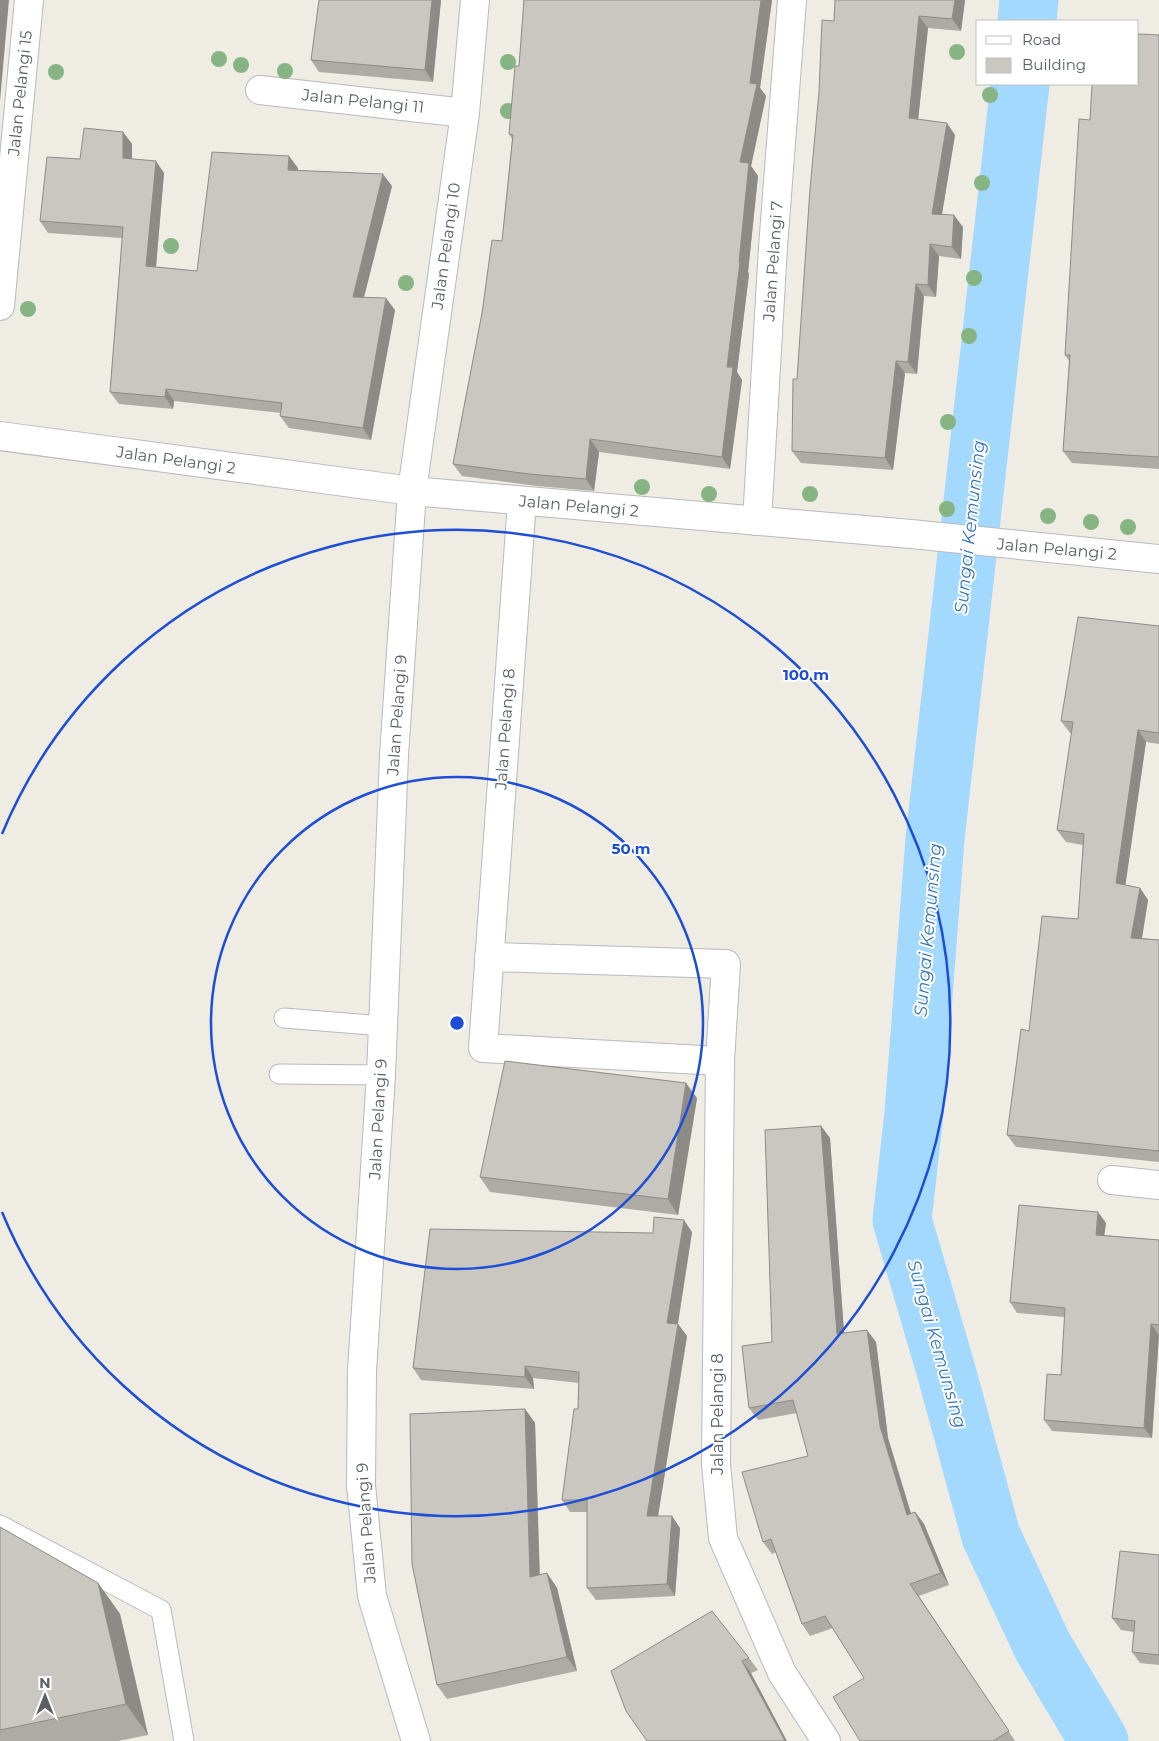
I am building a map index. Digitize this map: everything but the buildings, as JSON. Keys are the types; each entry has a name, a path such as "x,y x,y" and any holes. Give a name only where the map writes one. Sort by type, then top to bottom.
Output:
{"street":[{"name":"Jalan Pelangi 15","path":"0,306 30,0"},
{"name":"Jalan Pelangi 10","path":"412,491 465,113 475,0"},
{"name":"Jalan Pelangi 7","path":"757,521 774,237 792,0"},
{"name":"Jalan Pelangi 11","path":"260,90 465,113"},
{"name":"Jalan Pelangi 2","path":"0,436 412,491 911,534 1159,558"},
{"name":"Jalan Pelangi 9","path":"412,491 394,755 381,1075 362,1371 361,1485 372,1596 416,1741"},
{"name":"Jalan Pelangi 8","path":"522,501 483,1048 720,1061"},
{"name":"Jalan Pelangi 8","path":"489,957 726,964 720,1061 716,1464 723,1538 782,1673 826,1741"},
{"path":"1112,1180 1159,1185"}],"lane":[{"path":"284,1018 383,1026"},
{"path":"279,1074 381,1075"},
{"path":"0,1525 161,1610 184,1741"}],"waterway":[{"name":"Sungai Kemunsing","path":"1027,20 1029,0"},
{"name":"Sungai Kemunsing","path":"1020,85 935,839 914,1113 902,1220 947,1374 991,1536 1043,1647 1099,1741"}]}
